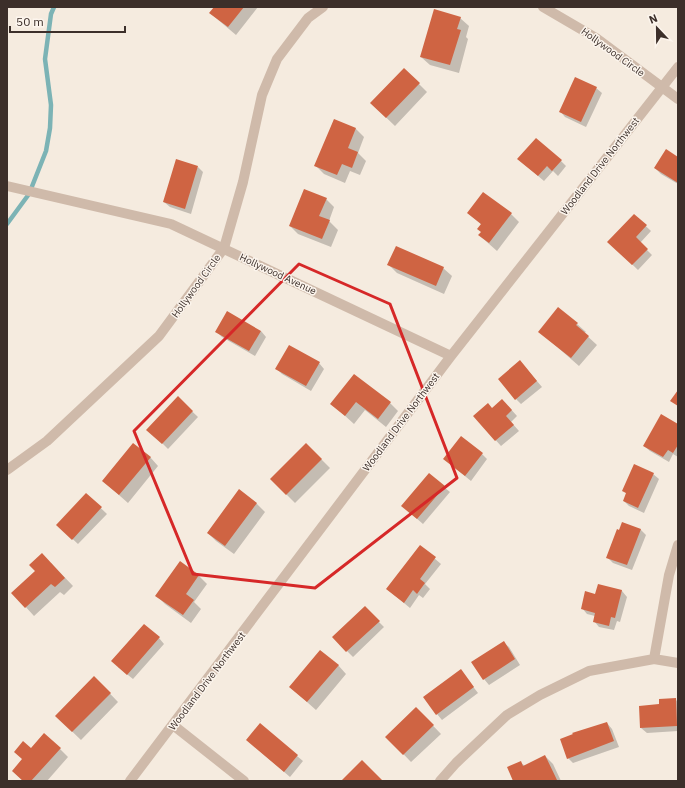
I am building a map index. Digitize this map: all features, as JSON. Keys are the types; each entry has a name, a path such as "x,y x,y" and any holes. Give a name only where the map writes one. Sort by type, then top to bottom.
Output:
{"street":[{"name":"Hollywood Circle","path":"7,470 47,441 159,336 224,248 243,182 262,96 277,59 308,18 323,7"},
{"name":"Hollywood Circle","path":"543,7 596,38 678,99"},
{"name":"Woodland Drive Northwest","path":"130,781 451,356 678,67"},
{"name":"Hollywood Avenue","path":"7,186 171,224 451,356"},
{"path":"654,659 669,575 678,545"},
{"path":"440,781 456,763 507,715 540,695 589,671 654,659 678,663"},
{"path":"173,725 244,781"}],"highlighted area":[{"path":"299,264 390,304 457,478 315,588 193,574 134,431"}],"building":[{"path":"214,7 244,7 228,27 209,13"},
{"path":"434,9 461,17 457,29 461,30 450,65 420,57"},
{"path":"404,68 420,83 386,118 370,103"},
{"path":"575,77 597,87 581,122 559,112"},
{"path":"334,119 356,128 348,148 358,152 352,168 342,164 337,175 314,166"},
{"path":"536,138 562,160 552,171 547,166 538,176 517,159"},
{"path":"666,149 678,157 678,183 654,168"},
{"path":"176,159 198,166 185,209 163,202"},
{"path":"304,189 327,198 319,216 330,220 322,239 289,226"},
{"path":"483,192 512,213 489,243 478,235 481,232 477,229 481,224 467,213"},
{"path":"634,214 647,225 636,237 648,249 632,265 607,242"},
{"path":"396,246 444,267 436,286 387,265"},
{"path":"558,307 578,323 576,325 589,336 571,358 538,332"},
{"path":"227,311 261,331 249,351 215,332"},
{"path":"289,345 320,362 306,386 275,369"},
{"path":"520,360 537,381 515,400 498,379"},
{"path":"354,374 391,402 378,419 356,402 345,416 330,404"},
{"path":"678,390 678,406 670,401"},
{"path":"178,396 193,411 162,444 146,430"},
{"path":"502,399 512,410 506,416 514,425 495,441 473,416 488,403 492,408"},
{"path":"661,414 678,424 678,445 673,453 668,450 663,457 643,446"},
{"path":"461,436 483,453 465,476 443,459"},
{"path":"133,443 151,457 119,495 102,481"},
{"path":"306,443 322,459 286,495 270,479"},
{"path":"634,464 654,473 638,508 623,501 626,493 622,491"},
{"path":"429,473 445,486 417,519 401,506"},
{"path":"239,489 257,503 225,546 207,533"},
{"path":"86,493 102,507 72,540 56,525"},
{"path":"622,522 641,529 627,565 606,558 617,529 619,530"},
{"path":"420,545 436,557 420,579 425,583 417,594 413,590 404,603 386,589"},
{"path":"42,553 65,578 55,587 51,584 25,608 11,593 35,571 29,565"},
{"path":"180,561 199,575 186,594 194,600 183,615 155,596"},
{"path":"598,584 622,590 615,618 611,617 609,626 593,622 595,613 581,609 585,591 595,594"},
{"path":"365,606 380,621 346,652 332,637"},
{"path":"144,624 160,637 127,675 111,661"},
{"path":"504,641 515,659 483,680 471,662"},
{"path":"320,650 339,665 307,702 289,687"},
{"path":"461,669 474,687 436,715 423,697"},
{"path":"94,676 111,693 72,732 55,716"},
{"path":"676,698 677,726 640,728 639,706 659,704 659,699"},
{"path":"416,707 434,725 403,755 385,737"},
{"path":"607,722 614,741 567,759 560,739 573,734 572,733"},
{"path":"260,723 298,755 284,772 246,740"},
{"path":"44,733 61,748 31,781 23,781 12,771 22,759 14,752 23,741 31,748"},
{"path":"545,755 557,780 513,781 507,767 521,761 523,766"},
{"path":"362,760 383,781 341,781"}],"waterway":[{"path":"7,224 29,194 46,151 50,128 51,105 45,59 51,14 54,7"}]}
